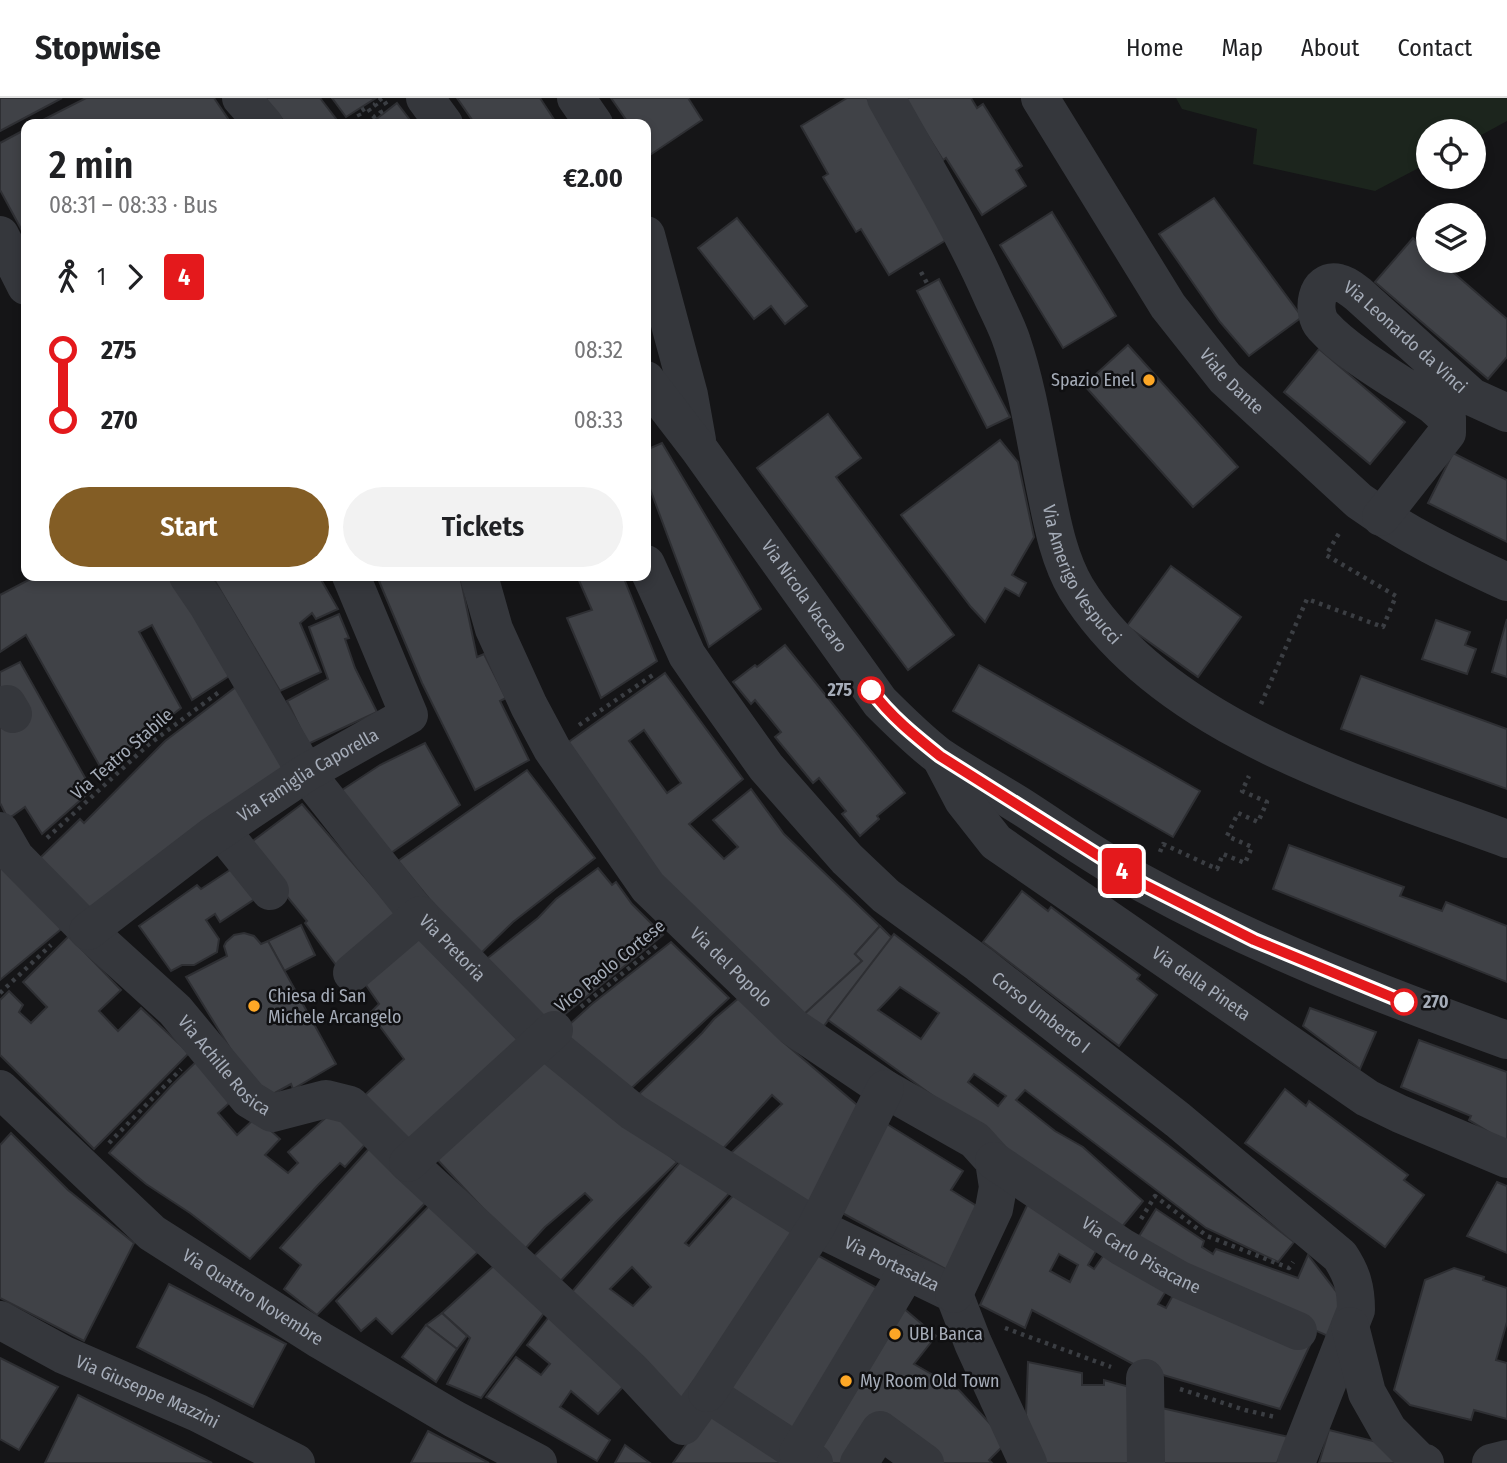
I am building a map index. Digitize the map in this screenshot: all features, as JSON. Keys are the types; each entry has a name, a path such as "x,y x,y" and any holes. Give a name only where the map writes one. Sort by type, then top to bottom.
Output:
{"street":[{"path":"241,98 260,119"},
{"path":"425,98 440,119"},
{"path":"576,98 591,119"},
{"name":"Via Amerigo Vespucci","path":"886,98 971,248 1012,340 1056,537 1075,586 1100,622 1136,661 1214,716 1320,770 1507,839"},
{"name":"Viale Dante","path":"1041,98 1168,306 1225,378 1370,509 1440,552 1507,582"},
{"path":"0,235 21,276"},
{"path":"651,254 689,395 683,427"},
{"name":"Via Leonardo da Vinci","path":"1370,509 1447,433 1447,418 1434,406 1341,343 1320,324 1316,313 1316,299 1322,288 1328,284 1340,283 1358,294 1472,397 1507,413"},
{"path":"651,386 683,427"},
{"path":"651,394 683,427"},
{"name":"Via Nicola Vaccaro","path":"683,427 880,702 911,733 940,756 1145,885 1254,940 1507,1040"},
{"name":"Corso Umberto I","path":"651,575 687,655 709,687 766,767 847,859 886,896 979,964 1178,1120 1340,1256 1351,1274 1356,1290 1356,1310 1296,1463"},
{"name":"Via Pretoria","path":"191,581 306,773 420,915 633,1112 816,1227"},
{"name":"Via Famiglia Caporella","path":"74,934 306,773 408,715 353,581"},
{"name":"Via del Popolo","path":"480,581 494,629 552,750 648,887 793,1027 885,1089 975,1140 994,1161"},
{"name":"Via della Pineta","path":"940,756 963,800 996,842 1367,1098 1507,1158"},
{"path":"221,830 270,891"},
{"name":"Via Achille Rosica","path":"0,831 20,863 74,934 175,1010 248,1099 272,1113 326,1099 350,1105 408,1163 632,1371 683,1426 707,1394"},
{"path":"352,973 420,915"},
{"path":"408,1163 548,1035"},
{"name":"Via Quattro Novembre","path":"0,1089 152,1233 320,1340 454,1419 538,1463"},
{"path":"885,1089 816,1227 707,1394 806,1458 906,1273"},
{"path":"954,1294 994,1209 998,1187 994,1161"},
{"name":"Via Carlo Pisacane","path":"994,1161 1122,1247 1180,1280 1298,1331"},
{"name":"Via Portasalza","path":"816,1227 954,1294 1028,1463"},
{"name":"Via Giuseppe Mazzini","path":"0,1320 64,1354 198,1413 296,1463"},
{"path":"1350,1325 1367,1393 1388,1430 1420,1462 1425,1463"},
{"path":"1146,1378 1146,1463"},
{"path":"859,1463 880,1430 925,1463"},
{"path":"1491,1463 1507,1462"}],"path":[{"path":"361,119 358,113 367,107 374,117 381,112 374,104 382,99 388,107 395,102 392,98"},
{"path":"921,272 928,285"},
{"path":"1271,711 1260,706 1307,599 1383,627 1396,596 1326,555 1370,509"},
{"path":"569,732 661,669"},
{"name":"Via Teatro Stabile","path":"20,863 148,745 247,671"},
{"path":"1145,885 1163,844 1217,869 1223,853 1245,863 1252,848 1227,836 1238,813 1258,822 1267,802 1242,791 1257,757 1273,764 1280,751"},
{"name":"Vico Paolo Cortese","path":"548,1035 684,923"},
{"path":"0,993 74,934"},
{"path":"104,1149 173,1076"},
{"path":"1122,1247 1155,1196 1207,1236 1289,1268 1313,1232"}],"shaded area":[{"path":"1176,98 1507,98 1507,121 1486,132 1486,119 1416,119 1416,169 1375,191 1253,164 1257,129 1182,109"}],"building":[{"path":"0,98 62,98 21,119 0,131"},
{"path":"86,98 214,98 228,119 45,119"},
{"path":"265,98 320,98 336,119 282,119"},
{"path":"332,98 376,98 346,117"},
{"path":"457,98 540,98 554,119 472,119"},
{"path":"611,98 688,98 702,120 651,154 651,119 626,119"},
{"path":"847,98 867,98 951,237 889,275 861,229 856,232 823,177 828,174 801,126"},
{"path":"904,98 971,98 977,108 983,104 1022,166 1016,170 1026,186 982,215"},
{"path":"397,103 409,119 376,119"},
{"path":"21,132 21,229 0,190 0,143"},
{"path":"1214,198 1302,317 1249,356 1220,322 1159,234"},
{"path":"1052,212 1116,316 1063,348 1000,245"},
{"path":"737,218 807,306 785,324 771,306 754,319 698,248"},
{"path":"1413,238 1416,241 1416,273 1454,273 1507,319 1507,357 1488,379 1375,282"},
{"path":"939,279 1010,417 987,428 917,291"},
{"path":"1128,345 1238,467 1193,507 1084,385"},
{"path":"1319,349 1405,422 1370,464 1284,392"},
{"path":"828,414 861,458 836,477 954,635 908,670 757,468"},
{"path":"1000,440 1018,462 1034,537 1012,575 1026,583 1019,596 1005,588 985,622 901,515"},
{"path":"662,443 761,609 709,647 651,491 651,448"},
{"path":"1453,453 1507,480 1507,542 1428,503"},
{"path":"1171,566 1241,617 1198,677 1127,626"},
{"path":"27,581 179,581 234,673 192,700 152,625 139,632 181,708 102,770 26,635 0,652 0,595"},
{"path":"215,581 322,581 338,609 316,619 312,613 300,623 321,672 280,691"},
{"path":"379,581 461,581 477,657 484,654 506,698 500,701 529,760 475,790 422,683"},
{"path":"579,581 625,581 657,661 601,698 567,618 592,610"},
{"path":"339,614 349,638 345,639 355,668 377,712 308,744 287,701 328,679 309,627"},
{"path":"1507,619 1507,677 1492,672"},
{"path":"1436,620 1470,632 1465,645 1476,649 1467,674 1422,659"},
{"path":"785,645 905,793 877,816 879,819 860,836 842,814 846,811 819,778 813,783 775,737 781,732 755,700 751,704 733,682"},
{"path":"20,662 92,790 42,834 25,807 8,819 0,803 0,672"},
{"path":"979,665 1200,791 1173,837 953,711"},
{"path":"665,673 743,779 689,824 724,859 738,847 713,820 751,789 784,834 880,926 855,954 862,961 799,1019 657,875 563,746","holes":["644,730 681,783 667,793 629,741"]},
{"path":"1361,676 1507,729 1507,789 1341,729"},
{"path":"241,683 287,768 90,916 40,858 80,819 84,823 165,741"},
{"path":"425,743 460,805 385,857 339,792 380,765"},
{"path":"527,770 595,858 513,922 477,957 398,861"},
{"path":"302,804 401,919 339,969 305,923 307,921 246,846"},
{"path":"1289,845 1404,887 1400,896 1442,911 1446,902 1507,926 1507,982 1273,889"},
{"path":"0,859 65,926 0,980"},
{"path":"239,864 261,895 220,922 215,914 206,920 219,939 217,952 194,965 182,965 171,971 139,926 197,885 201,889"},
{"path":"598,868 612,885 616,882 632,904 663,935 549,1027 484,961 538,918 556,899"},
{"path":"1022,891 1048,911 1051,907 1140,975 1137,979 1157,995 1119,1046 983,942"},
{"path":"301,925 315,955 284,971 268,941"},
{"path":"880,926 892,938 823,1027 799,1019 862,961 855,954"},
{"path":"412,930 526,1038 414,1147 365,1095 404,1059 370,1013 379,1004 361,978"},
{"name":"Chiesa di San Michele Arcangelo","path":"244,933 254,936 261,944 268,941 336,1064 293,1089 291,1084 262,1100 186,977 227,956 224,946 226,942 234,935"},
{"path":"894,934 1294,1242 1278,1262 1206,1228 1025,1090 1016,1100 1055,1131 1083,1147 1143,1201 1113,1238 972,1124 828,1020","holes":["900,987 939,1013 921,1039 878,1010","974,1074 1006,1096 998,1106 968,1082"]},
{"path":"69,936 121,990 99,1011 118,1031 141,1008 189,1053 94,1149 0,1055 0,1000 9,991 23,1005 19,1012 31,1023 47,1007 23,982"},
{"path":"671,942 729,998 624,1095 559,1034 592,1004"},
{"path":"746,992 782,1041 869,1115 817,1214 730,1154 782,1104 772,1095 719,1153 637,1096 714,1019"},
{"path":"1310,1008 1376,1032 1360,1069 1303,1026"},
{"path":"1419,1040 1507,1072 1507,1143 1469,1120 1471,1116 1401,1087"},
{"path":"545,1050 677,1162 553,1289 528,1262 592,1200 585,1193 545,1227 523,1251 433,1155"},
{"path":"199,1059 235,1098 218,1113 237,1135 256,1117 280,1139 265,1155 288,1173 298,1163 288,1152 332,1112 369,1140 345,1167 340,1163 318,1185 250,1259 190,1213 146,1184 109,1153"},
{"path":"1285,1089 1306,1106 1309,1101 1408,1175 1404,1180 1424,1195 1385,1247 1245,1143"},
{"path":"882,1121 963,1171 951,1190 983,1210 953,1273 833,1208"},
{"path":"11,1133 68,1190 134,1243 84,1341 0,1298 0,1145"},
{"path":"374,1143 432,1196 317,1315 284,1289 301,1265 280,1248"},
{"path":"686,1155 733,1189 685,1243 689,1246 737,1191 804,1237 681,1414 566,1299","holes":["632,1267 651,1287 633,1306 610,1289"]},
{"path":"1497,1182 1507,1186 1507,1253 1467,1236"},
{"path":"1031,1197 1099,1246 1088,1265 1094,1269 1108,1249 1171,1283 1158,1304 1166,1308 1178,1286 1310,1345 1280,1409 1135,1365 1032,1310 1025,1328 980,1305","holes":["1059,1254 1078,1265 1070,1282 1050,1271"]},
{"path":"434,1201 481,1249 392,1334 376,1318 361,1331 336,1301"},
{"path":"1156,1209 1204,1241 1202,1247 1213,1254 1216,1249 1298,1278 1308,1255 1342,1299 1328,1336 1184,1274 1133,1246"},
{"path":"808,1250 886,1293 796,1447 720,1395"},
{"path":"498,1262 547,1309 481,1398 447,1384 470,1338 442,1313"},
{"path":"1454,1268 1484,1277 1483,1280 1507,1288 1507,1322 1496,1360 1507,1363 1507,1419 1474,1410 1471,1420 1410,1405 1394,1390 1425,1280"},
{"path":"169,1284 286,1344 253,1407 137,1347"},
{"path":"895,1301 936,1336 914,1364 959,1390 1007,1442 989,1460 992,1463 938,1463 877,1418 849,1463 824,1463 803,1450"},
{"path":"442,1313 467,1336 457,1349 426,1325"},
{"path":"552,1313 632,1377 598,1414 571,1391 560,1407 610,1440 597,1461 486,1397 516,1357 541,1375 550,1364 527,1345"},
{"path":"426,1325 457,1349 436,1382 402,1357"},
{"path":"0,1358 58,1387 19,1450 0,1439"},
{"path":"1028,1362 1082,1373 1082,1385 1104,1385 1104,1380 1137,1389 1137,1463 1040,1463 1026,1415"},
{"path":"78,1395 212,1463 45,1463"},
{"path":"1153,1406 1289,1437 1277,1463 1151,1463"},
{"path":"709,1412 804,1463 673,1463"},
{"path":"1329,1430 1401,1448 1396,1463 1319,1463"},
{"path":"428,1431 489,1463 411,1463"},
{"path":"625,1445 650,1463 615,1463"}],"bus line":[{"name":"4","path":"871,690 911,733 940,756 1145,885 1254,940 1404,1002"}],"place":[{"name":"Spazio Enel","path":"1149,380"},
{"name":"275","path":"871,690"},
{"name":"270","path":"1404,1002"},
{"name":"Chiesa di San Michele Arcangelo","path":"254,1006"},
{"name":"UBI Banca","path":"895,1334"},
{"name":"My Room Old Town","path":"846,1381"}]}
